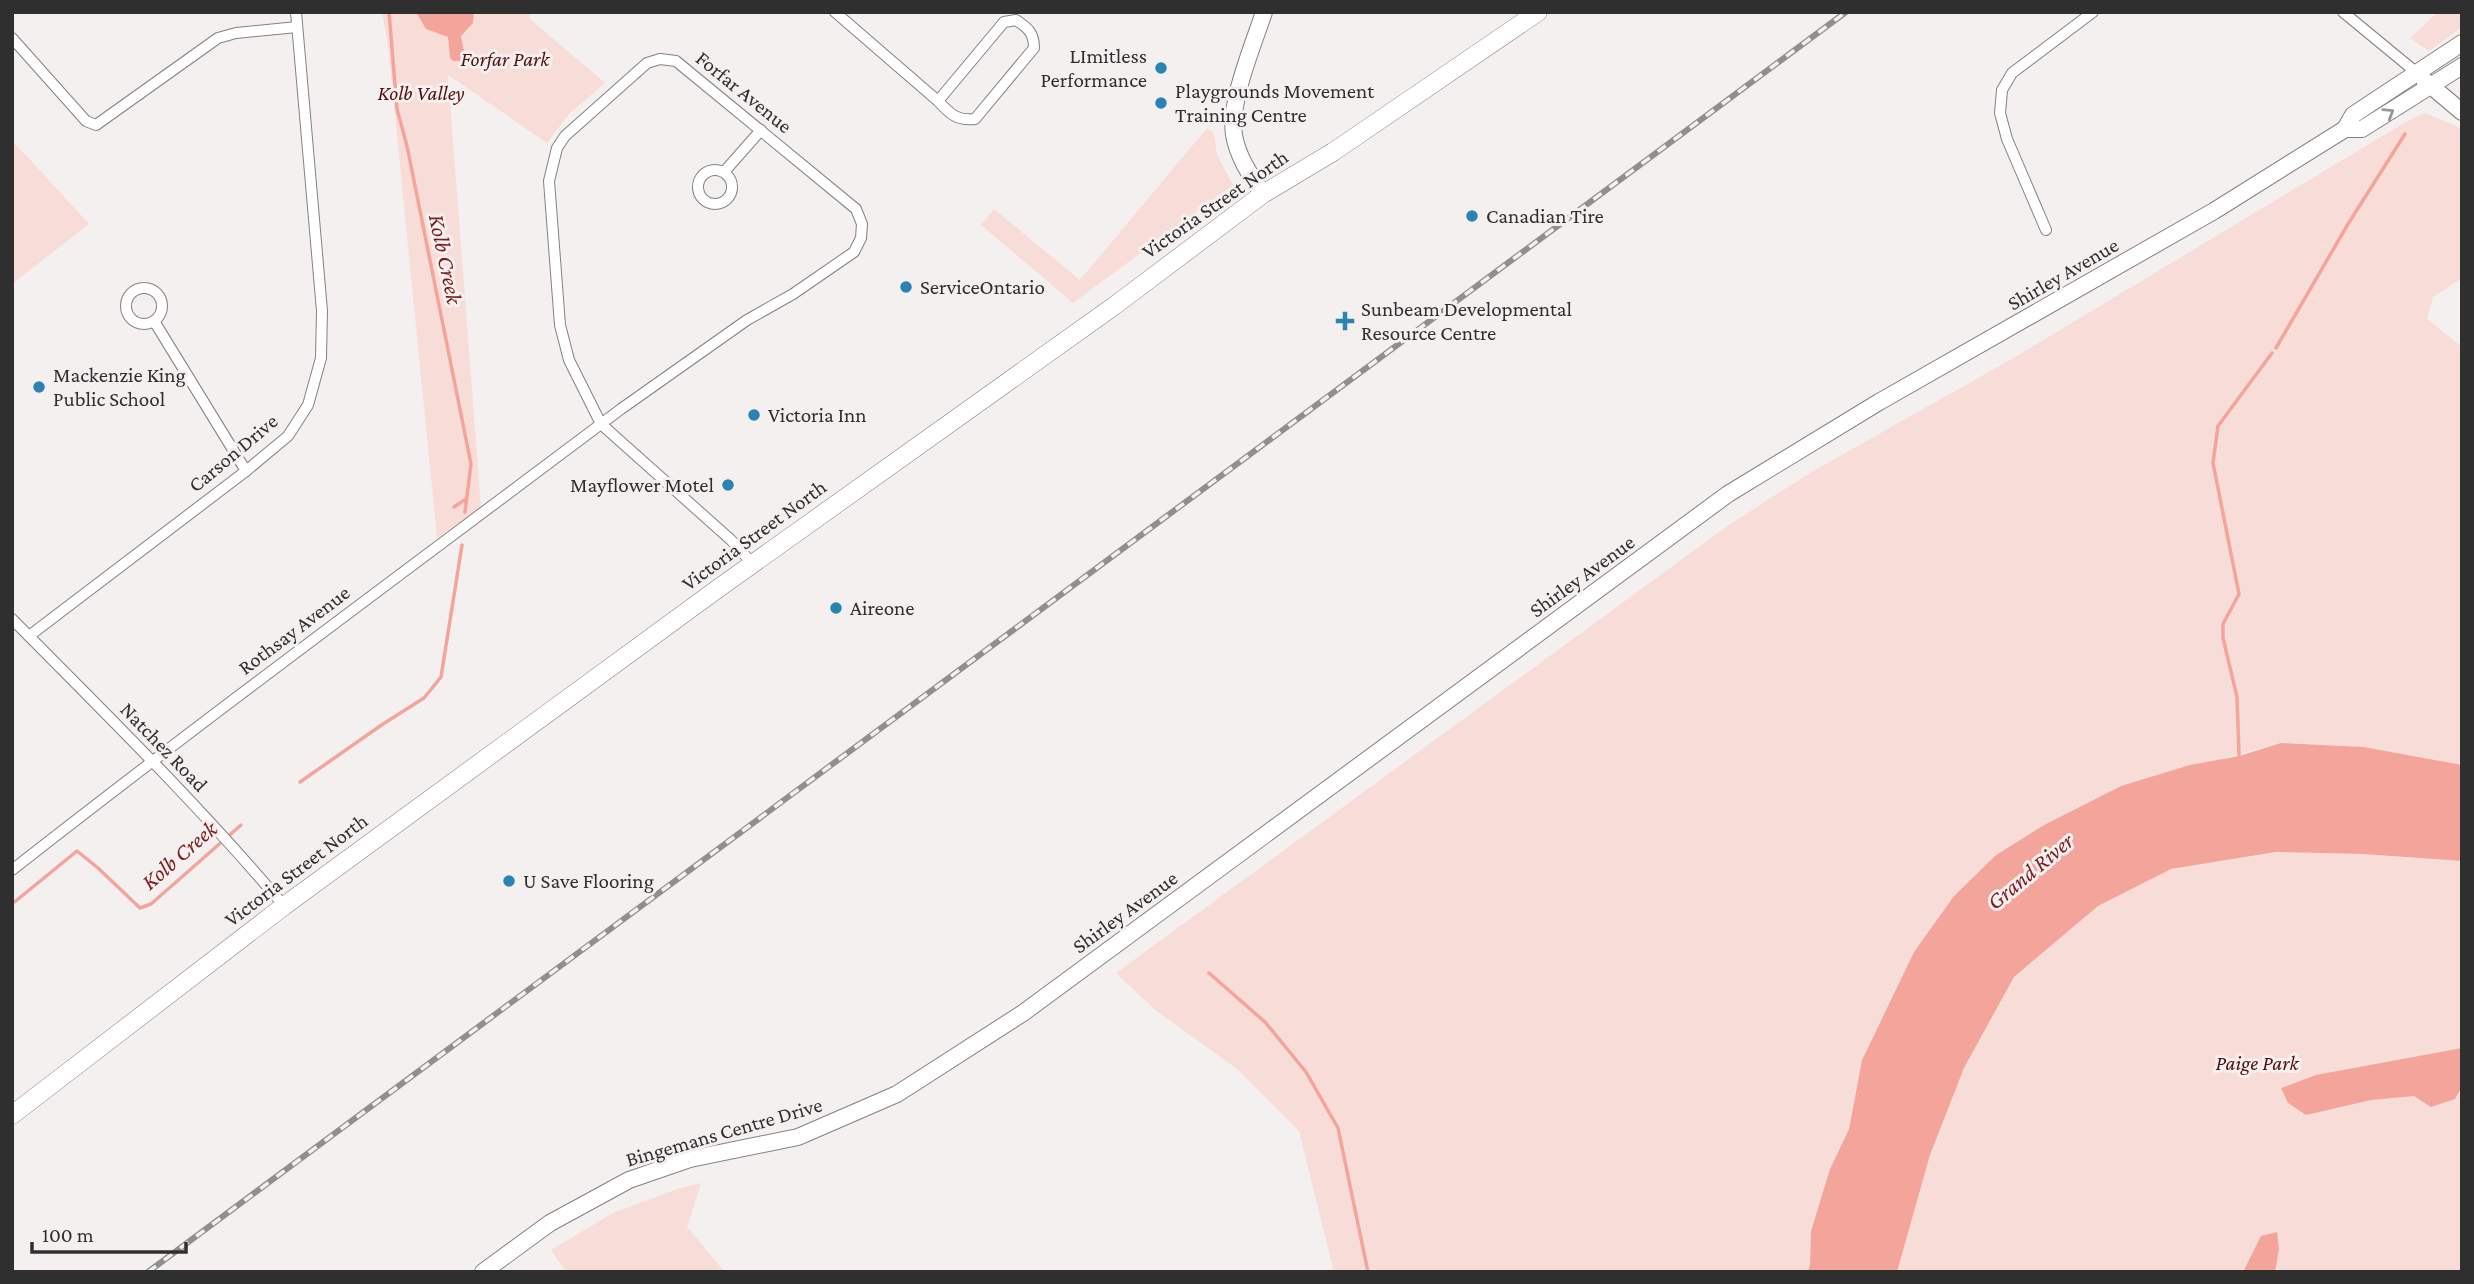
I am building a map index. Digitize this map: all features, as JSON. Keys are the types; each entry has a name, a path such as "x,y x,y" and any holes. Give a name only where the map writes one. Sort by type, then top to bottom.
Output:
{"main road":[{"path":"1263,194 1240,156 1234,137 1233,121 1236,98 1264,12"},
{"name":"Victoria Street North","path":"12,1115 284,906 1263,194 1333,152 1538,12"},
{"name":"Shirley Avenue","path":"874,1105 897,1094 1023,1013 1728,494 1879,402 2214,211 2345,129 2353,115 2462,43"},
{"name":"Shirley Avenue","path":"2345,129 2362,130 2462,66"},
{"path":"2417,73 2462,112"},
{"name":"Bingemans Centre Drive","path":"482,1272 550,1223 629,1180 690,1159 798,1137 874,1105"}],"street":[{"name":"Carson Drive","path":"29,636 246,471 288,436 308,405 321,358 320,284 296,12"},
{"path":"835,12 951,115 963,120 975,119 1034,48 1034,38 1028,28 1016,20 1004,22 938,101"},
{"path":"2046,230 2007,139 2000,113 2002,90 2012,73 2093,12"},
{"path":"2343,12 2417,73"},
{"path":"12,38 86,121 96,125 218,38 236,33 297,26"},
{"name":"Forfar Avenue","path":"601,424 747,320 793,294 854,252 861,238 862,224 856,209 676,61 660,59 647,64 565,136 557,148 549,181 560,325 569,360 601,424 732,540 753,564"},
{"path":"724,172 761,130"},
{"path":"154,321 246,471"},
{"name":"Rothsay Avenue","path":"12,870 151,761 601,424"},
{"name":"Natchez Road","path":"12,619 151,761 284,906"}],"green space":[{"name":"Kolb Valley","path":"382,12 531,12 530,19 605,83 569,114 547,143 448,75 481,508 437,538 388,45"},
{"path":"2438,12 2462,12 2462,27 2429,51 2410,38"},
{"path":"2425,113 2462,131 2462,278 2433,297 2427,319 2462,347 2462,765 2364,747 2281,743 2121,786 2044,825 1995,855 1914,952 1862,1060 1849,1129 1830,1169 1811,1231 1808,1272 1329,1272 1333,1268 1299,1131 1237,1069 1154,1009 1116,973 1726,527 1808,474 2010,360 2409,120"},
{"path":"1207,128 1214,133 1217,155 1233,185 1073,303 981,225 994,209 1080,280"},
{"path":"12,140 89,224 12,284"},
{"name":"Paige Park","path":"2277,852 2363,854 2462,861 2462,1272 1897,1272 1930,1155 1964,1068 2014,977 2098,906 2171,869"},
{"path":"701,1183 687,1227 725,1272 566,1272 551,1250 613,1213"}],"water":[{"path":"416,12 474,12 473,23 461,36 465,57 462,61 453,61 450,58 448,37 426,29"},
{"name":"Grand River","path":"2281,743 2364,747 2462,765 2462,861 2363,854 2276,852 2171,869 2098,906 2014,977 1964,1068 1930,1155 1897,1272 1808,1272 1811,1231 1830,1169 1849,1129 1862,1060 1914,952 1954,896 1996,855 2044,825 2121,786 2190,765 2239,756"},
{"path":"2462,1048 2462,1087 2455,1099 2431,1107 2414,1096 2371,1100 2306,1115 2288,1103 2281,1088 2316,1075"},
{"path":"2277,1232 2279,1249 2275,1272 2243,1272 2261,1236"}],"waterway":[{"name":"Kolb Creek","path":"389,12 397,109 407,146 471,464 465,512"},
{"path":"2276,348 2348,224 2405,134"},
{"path":"2239,756 2237,697 2223,638 2223,624 2239,594 2213,463 2218,426 2272,353"},
{"path":"454,507 466,499"},
{"name":"Kolb Creek","path":"300,782 424,698 441,677 462,545"},
{"name":"Kolb Creek","path":"12,904 77,851 140,908 151,904 241,825"},
{"path":"1209,973 1265,1022 1306,1072 1338,1128 1368,1272"}],"railway":[{"path":"148,1272 1846,12"}],"place":[{"name":"LImitless Performance","path":"1161,68"},
{"name":"Playgrounds Movement Training Centre","path":"1161,103"},
{"name":"Canadian Tire","path":"1472,216"},
{"name":"ServiceOntario","path":"906,287"},
{"name":"Sunbeam Developmental Resource Centre","path":"1345,321"},
{"name":"Mackenzie King Public School","path":"39,387"},
{"name":"Victoria Inn","path":"754,415"},
{"name":"Mayflower Motel","path":"728,485"},
{"name":"Aireone","path":"836,608"},
{"name":"U Save Flooring","path":"509,881"}],"park label":[{"name":"Forfar Park","path":"505,59"}]}
